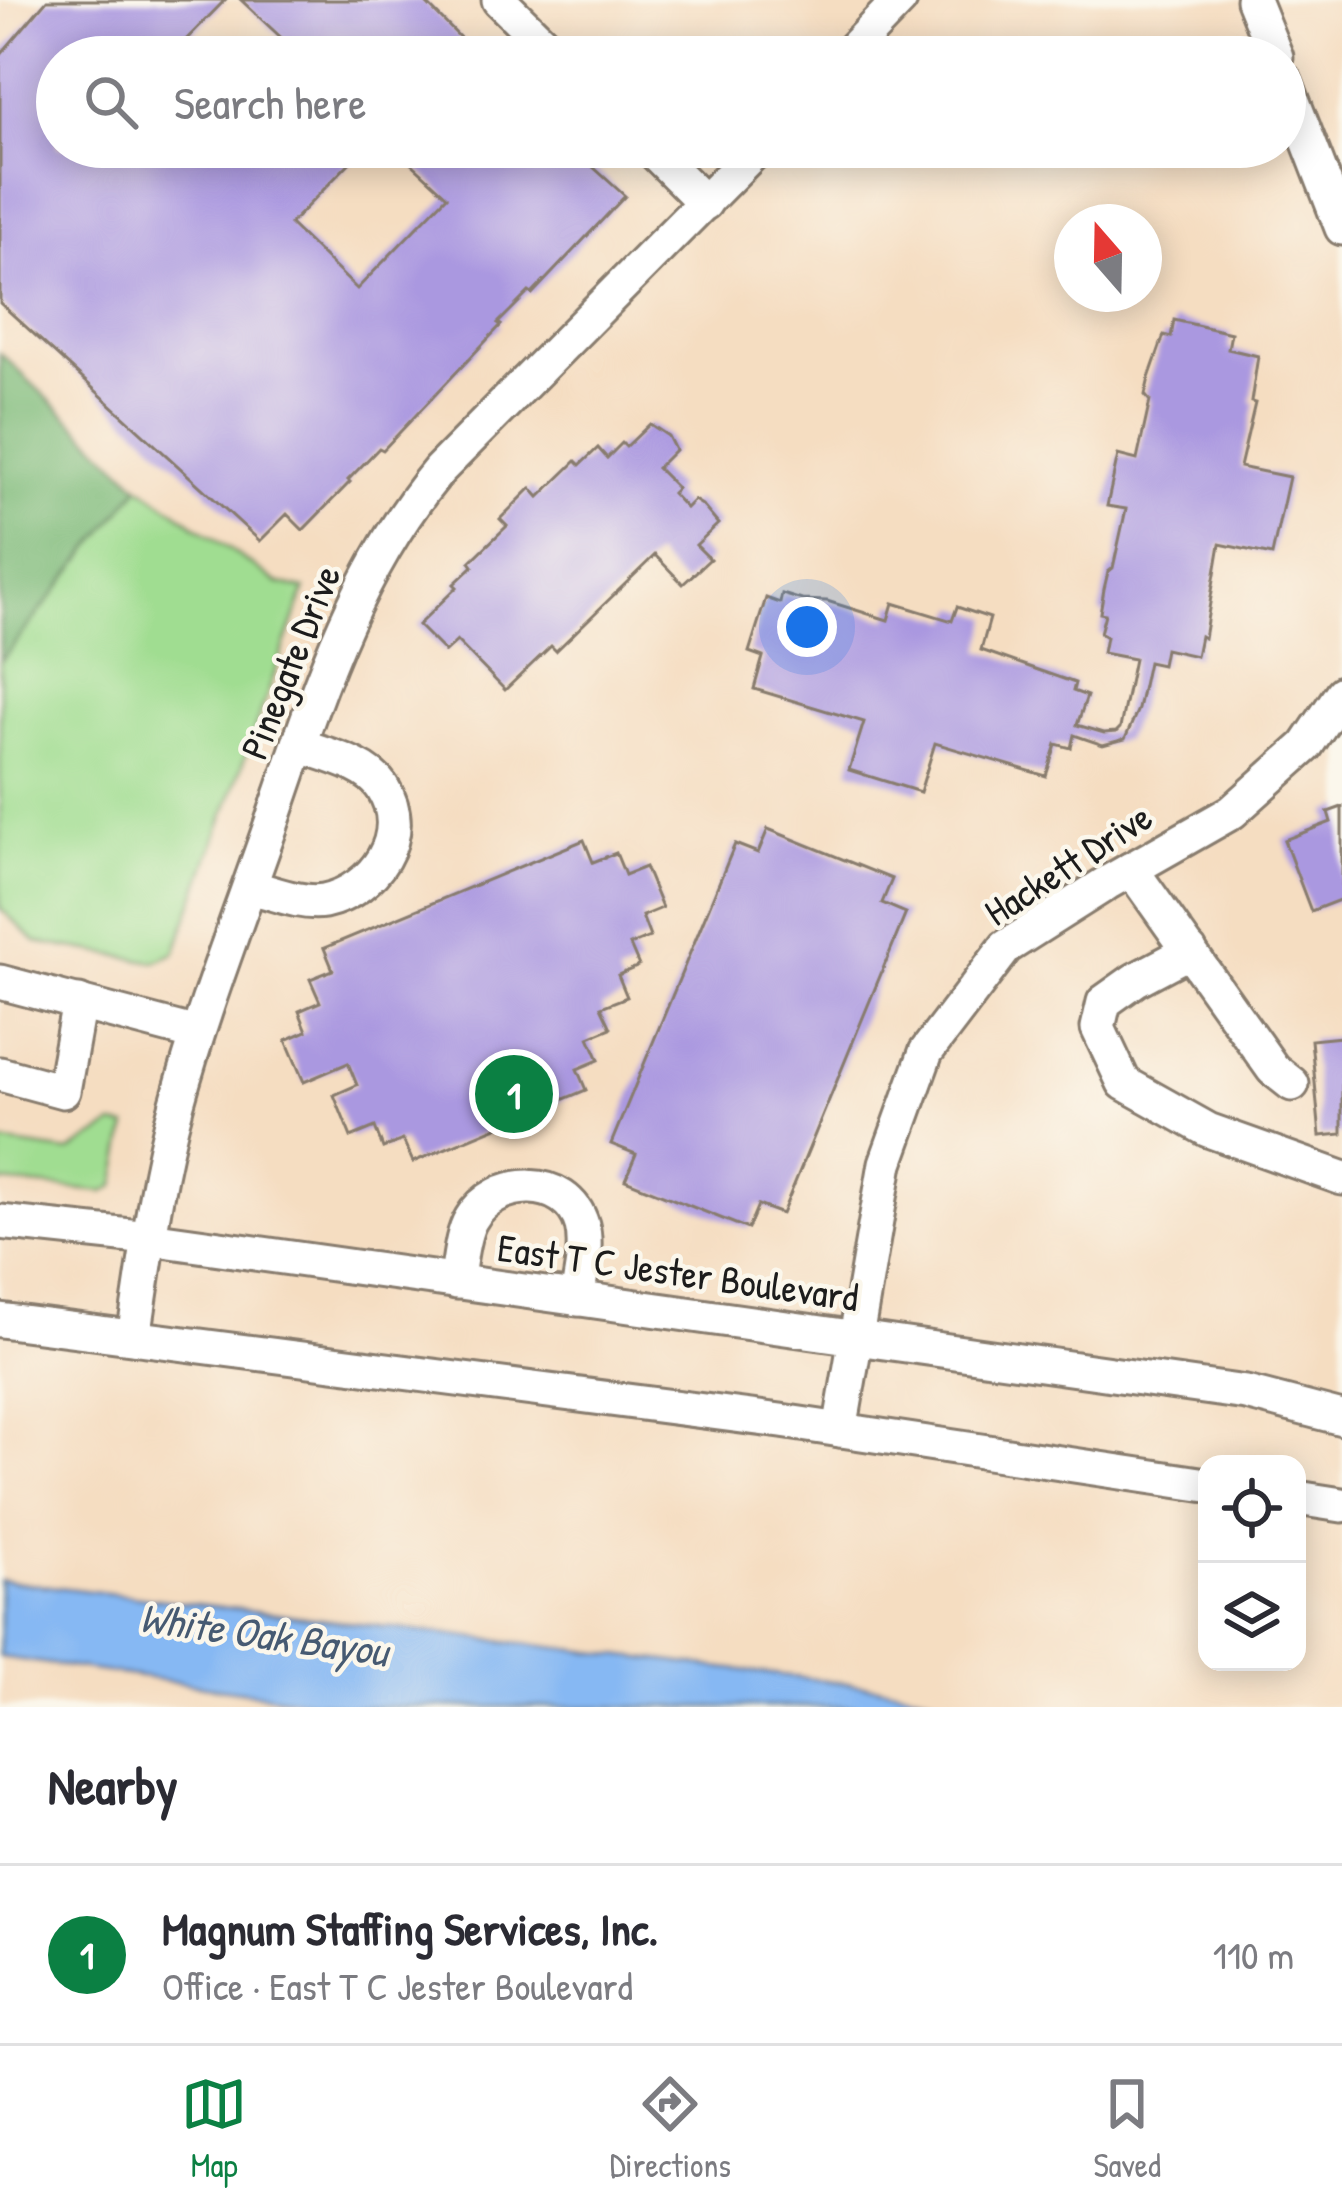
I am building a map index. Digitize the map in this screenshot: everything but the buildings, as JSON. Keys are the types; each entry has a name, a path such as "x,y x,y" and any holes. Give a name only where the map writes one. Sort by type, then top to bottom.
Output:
{"street":[{"path":"499,0 536,36"},
{"path":"865,36 899,0"},
{"path":"1253,0 1268,36"},
{"path":"1306,135 1342,228"},
{"path":"670,168 705,203"},
{"name":"Pinegate Drive","path":"134,1337 148,1238 175,1108 197,1034 327,663 366,580 412,503 439,470 739,168"},
{"name":"Hackett Drive","path":"840,1430 886,1163 926,1052 1006,946 1232,812 1306,746 1342,693"},
{"path":"250,887 319,902 346,894 371,878 388,852 393,817 382,788 365,770 299,745"},
{"path":"1131,869 1273,1069 1292,1084"},
{"path":"1190,951 1104,1002 1098,1028 1124,1083 1208,1130 1342,1178"},
{"path":"0,982 197,1034"},
{"path":"0,1074 63,1091 79,1002"},
{"path":"456,1282 470,1219 491,1198 518,1187 544,1186 567,1200 581,1223 584,1250 577,1299"},
{"name":"East T C Jester Boulevard","path":"0,1222 148,1238 1246,1393 1342,1418"},
{"path":"0,1320 840,1430 1198,1484"},
{"path":"1306,1499 1342,1505"}],"green space":[{"path":"0,353 140,486 0,662"},
{"path":"140,486 277,583 305,589 175,953 155,962 36,942 0,908 0,662"},
{"path":"113,1125 127,1127 115,1186 104,1192 0,1182 0,1142 69,1152"}],"water":[{"name":"White Oak Bayou","path":"0,1580 895,1689 975,1707 352,1707 0,1657"}],"place":[{"name":"Magnum Staffing Services, Inc.","path":"514,1094"}]}
